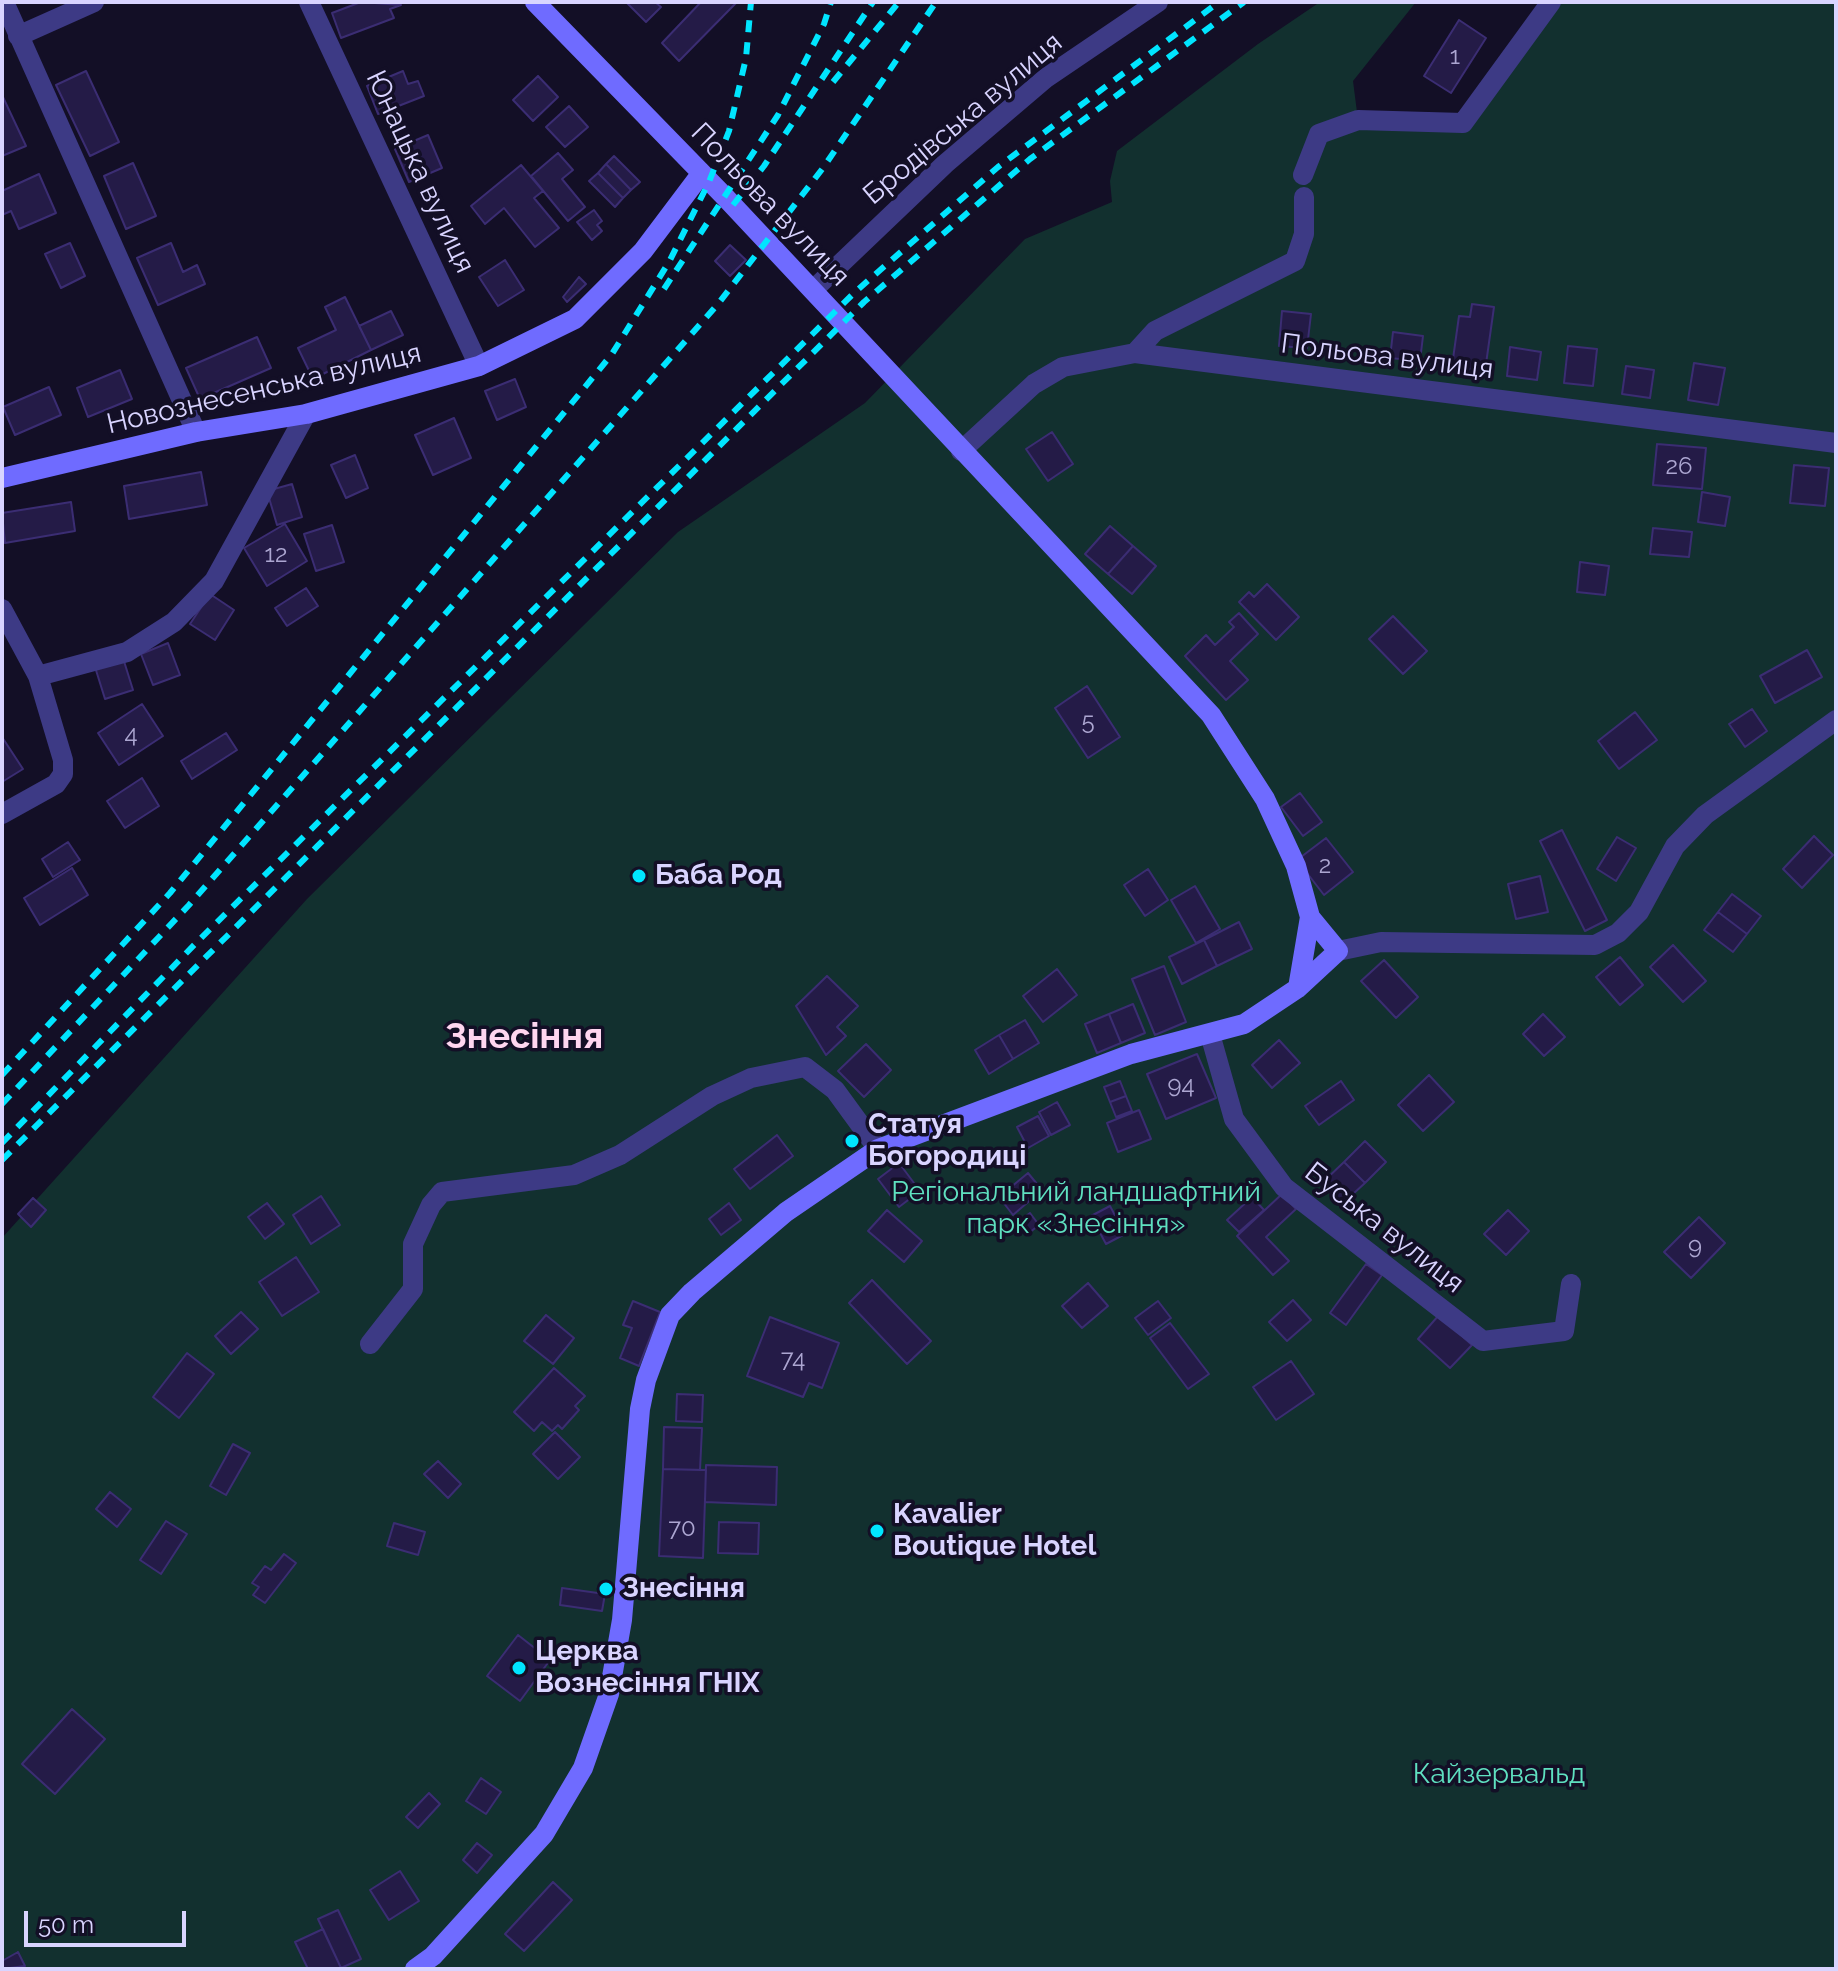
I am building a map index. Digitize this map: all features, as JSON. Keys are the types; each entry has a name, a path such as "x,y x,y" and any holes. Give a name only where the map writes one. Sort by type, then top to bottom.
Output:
{"street":[{"path":"4,2 196,432"},
{"path":"18,36 94,2"},
{"name":"Юнацька вулиця","path":"309,2 479,366"},
{"name":"Польова вулиця","path":"535,2 813,290 1211,715 1265,799 1296,866 1310,917 1338,951"},
{"name":"Бродівська вулиця","path":"813,290 945,164 1046,78 1158,2"},
{"path":"1303,175 1319,134 1358,120 1463,123 1551,2"},
{"name":"Новознесенська вулиця","path":"2,478 196,432 306,414 479,366 575,319 643,251 701,174"},
{"path":"1135,353 1155,331 1295,261 1304,234 1304,197"},
{"name":"Польова вулиця","path":"961,451 1034,384 1063,367 1135,353 1836,443"},
{"path":"38,676 127,652 174,622 214,581 306,414"},
{"path":"2,609 38,676 63,760 63,774 56,784 2,814"},
{"path":"2,654 21,645"},
{"path":"415,1969 433,1956 544,1834 583,1768 609,1694 622,1620 640,1409 646,1380 670,1315 692,1292 786,1212 878,1149 1131,1054 1244,1024 1298,988 1338,951 1381,942 1595,945 1618,933 1639,912 1675,846 1705,815 1836,720"},
{"path":"1298,988 1310,917"},
{"name":"Буська вулиця","path":"1210,1034 1234,1119 1284,1187 1483,1341 1564,1331 1571,1284"},
{"path":"370,1344 413,1289 413,1244 431,1205 442,1192 574,1175 620,1155 712,1096 751,1078 805,1067 835,1090 878,1149"}],"green space":[{"name":"Регіональний ландшафтний парк «Знесіння»","path":"1320,2 1416,2 1353,81 1358,120 1473,118 1540,2 1836,2 1836,1969 2,1969 2,1238 307,899 678,532 865,403 1025,239 1112,202 1110,181 1117,151 1258,44"}],"building":[{"path":"361,2 401,5 390,9 394,18 341,38 332,13"},
{"path":"626,2 655,2 661,7 646,22"},
{"path":"701,2 737,2 679,61 662,43"},
{"path":"1459,20 1486,38 1451,93 1424,76"},
{"path":"86,71 119,142 90,156 56,85"},
{"path":"403,71 408,84 418,81 424,96 378,114 367,86"},
{"path":"538,76 558,97 533,121 513,100"},
{"path":"2,95 26,146 2,156"},
{"path":"569,106 588,127 565,147 546,127"},
{"path":"428,135 442,168 409,182 395,149"},
{"path":"558,153 573,170 562,179 585,207 568,221 531,176"},
{"path":"614,156 640,182 631,190 606,164"},
{"path":"133,163 156,216 126,229 104,176"},
{"path":"606,164 631,190 623,198 598,173"},
{"path":"521,165 543,191 534,198 559,228 535,247 504,208 485,224 471,206"},
{"path":"598,173 623,198 615,207 589,181"},
{"path":"39,174 56,213 19,229 11,211 2,215 2,191"},
{"path":"594,210 602,221 597,225 602,231 592,240 577,222"},
{"path":"70,243 85,276 61,288 45,254"},
{"path":"171,243 183,272 197,265 205,284 158,305 137,258"},
{"path":"730,245 746,260 730,276 715,261"},
{"path":"505,260 524,290 498,306 479,277"},
{"path":"579,277 586,284 567,302 563,297"},
{"path":"345,297 371,350 313,379 298,348 336,330 325,307"},
{"path":"1472,304 1494,307 1485,371 1452,366 1459,316 1470,317"},
{"path":"391,311 403,335 371,350 359,326"},
{"path":"1282,311 1311,314 1307,348 1279,346"},
{"path":"1393,332 1423,336 1420,361 1390,358"},
{"path":"257,337 271,368 200,399 186,368"},
{"path":"1568,346 1597,349 1593,386 1564,383"},
{"path":"1510,347 1541,352 1537,380 1507,376"},
{"path":"1694,363 1725,368 1718,405 1688,400"},
{"path":"1626,366 1654,370 1650,398 1622,394"},
{"path":"120,370 132,399 88,417 77,388"},
{"path":"515,379 526,407 497,420 485,391"},
{"path":"49,387 61,415 15,435 3,407"},
{"path":"454,418 471,458 433,475 415,435"},
{"path":"1052,432 1073,464 1048,481 1026,449"},
{"path":"1657,444 1706,448 1702,489 1653,485"},
{"path":"355,455 368,488 346,498 331,465"},
{"path":"1794,465 1829,468 1825,506 1790,503"},
{"path":"201,472 207,505 129,519 124,486"},
{"path":"292,484 302,517 277,525 267,491"},
{"path":"1702,492 1730,497 1725,526 1698,522"},
{"path":"71,502 75,531 5,543 2,513"},
{"path":"285,524 307,561 267,586 244,548"},
{"path":"332,525 344,562 316,571 304,534"},
{"path":"1110,526 1133,546 1108,574 1085,554"},
{"path":"1653,528 1692,532 1689,557 1650,554"},
{"path":"1133,546 1156,566 1132,594 1108,574"},
{"path":"1580,562 1609,566 1605,595 1577,592"},
{"path":"1267,584 1299,617 1276,640 1239,602 1249,592 1254,597"},
{"path":"306,588 318,606 287,626 275,608"},
{"path":"210,594 234,610 215,640 190,624"},
{"path":"1239,613 1258,634 1230,661 1248,680 1226,700 1185,656 1206,635 1215,645 1234,627 1229,622"},
{"path":"1393,616 1427,651 1403,674 1369,639"},
{"path":"168,643 180,675 153,685 141,654"},
{"path":"1807,650 1822,677 1775,703 1760,676"},
{"path":"123,658 133,690 105,699 95,667"},
{"path":"1087,686 1120,737 1088,758 1055,708"},
{"path":"142,704 163,736 119,765 98,733"},
{"path":"1752,709 1767,731 1745,747 1729,724"},
{"path":"1635,712 1657,740 1619,769 1598,741"},
{"path":"226,733 237,750 192,779 181,761"},
{"path":"2,737 23,769 2,782"},
{"path":"142,778 159,806 125,828 107,801"},
{"path":"1300,793 1322,822 1303,836 1281,807"},
{"path":"1562,830 1607,920 1585,931 1540,841"},
{"path":"1814,836 1833,855 1802,888 1783,869"},
{"path":"1617,837 1636,848 1616,881 1597,869"},
{"path":"1326,838 1353,872 1324,895 1297,860"},
{"path":"68,842 80,860 53,877 42,859"},
{"path":"72,868 88,895 40,925 24,898"},
{"path":"1148,869 1168,900 1145,916 1124,885"},
{"path":"1540,876 1548,912 1516,919 1508,884"},
{"path":"1195,886 1220,929 1196,943 1171,900"},
{"path":"1732,894 1761,916 1747,934 1718,912"},
{"path":"1718,912 1747,934 1733,952 1704,930"},
{"path":"1239,922 1252,949 1217,966 1204,940"},
{"path":"1204,940 1217,966 1182,984 1169,957"},
{"path":"1673,945 1706,981 1683,1002 1650,967"},
{"path":"1620,957 1643,985 1620,1005 1596,977"},
{"path":"1384,960 1418,997 1396,1018 1361,981"},
{"path":"1164,966 1186,1022 1155,1035 1132,979"},
{"path":"1057,969 1077,995 1043,1022 1023,996"},
{"path":"827,976 858,1006 837,1027 846,1036 826,1055 796,1006"},
{"path":"1133,1004 1145,1033 1121,1043 1109,1014"},
{"path":"1109,1014 1121,1043 1097,1053 1085,1024"},
{"path":"1543,1014 1565,1037 1544,1056 1523,1034"},
{"path":"1025,1020 1039,1043 1013,1059 999,1035"},
{"path":"999,1035 1013,1059 989,1074 975,1050"},
{"path":"1279,1040 1300,1063 1272,1088 1252,1065"},
{"path":"866,1044 891,1070 864,1097 838,1071"},
{"path":"1197,1054 1216,1098 1166,1119 1147,1074"},
{"path":"1429,1075 1454,1102 1423,1131 1398,1105"},
{"path":"1120,1081 1126,1096 1110,1102 1104,1087"},
{"path":"1341,1081 1354,1100 1319,1125 1305,1106"},
{"path":"1126,1096 1132,1111 1116,1117 1110,1102"},
{"path":"1057,1102 1070,1125 1051,1135 1039,1112"},
{"path":"1139,1110 1151,1139 1118,1152 1107,1123"},
{"path":"1038,1116 1049,1136 1028,1148 1017,1127"},
{"path":"777,1135 793,1156 750,1189 734,1169"},
{"path":"1365,1141 1386,1162 1365,1183 1344,1162"},
{"path":"1344,1162 1365,1183 1342,1204 1322,1183"},
{"path":"899,1163 920,1191 899,1207 878,1179"},
{"path":"1028,1173 1042,1190 1013,1215 999,1197"},
{"path":"1282,1194 1296,1209 1266,1237 1289,1261 1273,1275 1237,1236"},
{"path":"321,1196 340,1225 311,1244 293,1215"},
{"path":"1252,1197 1264,1210 1239,1232 1227,1220"},
{"path":"33,1198 46,1210 31,1227 18,1214"},
{"path":"267,1203 284,1224 265,1239 248,1217"},
{"path":"729,1203 741,1220 721,1235 709,1219"},
{"path":"1110,1206 1125,1234 1106,1244 1091,1216"},
{"path":"887,1210 922,1241 904,1262 868,1231"},
{"path":"1508,1210 1529,1231 1506,1255 1484,1234"},
{"path":"1030,1213 1039,1225 1029,1233 1019,1221"},
{"path":"1699,1217 1725,1243 1691,1278 1664,1252"},
{"path":"296,1257 319,1292 282,1316 259,1282"},
{"path":"1366,1264 1382,1275 1346,1325 1330,1313"},
{"path":"872,1280 931,1341 907,1364 849,1303"},
{"path":"1088,1283 1108,1306 1082,1328 1062,1306"},
{"path":"1293,1300 1311,1320 1287,1341 1269,1322"},
{"path":"633,1301 660,1312 639,1366 620,1358 632,1328 623,1325"},
{"path":"1158,1301 1171,1318 1148,1335 1135,1318"},
{"path":"241,1312 258,1329 231,1354 215,1336"},
{"path":"546,1315 574,1338 553,1364 524,1341"},
{"path":"1439,1315 1472,1345 1450,1368 1418,1339"},
{"path":"770,1317 839,1343 822,1388 809,1383 803,1397 747,1376"},
{"path":"1170,1323 1209,1374 1188,1389 1150,1338"},
{"path":"187,1353 214,1374 179,1418 153,1397"},
{"path":"1291,1361 1314,1394 1276,1420 1253,1387"},
{"path":"554,1368 585,1396 575,1406 579,1410 562,1429 558,1425 552,1431 542,1422 534,1431 514,1412"},
{"path":"677,1394 703,1395 702,1422 676,1421"},
{"path":"664,1427 702,1428 700,1470 663,1469"},
{"path":"555,1432 580,1457 558,1479 533,1454"},
{"path":"233,1444 250,1453 226,1495 210,1486"},
{"path":"438,1461 461,1484 448,1498 424,1474"},
{"path":"706,1465 777,1467 776,1505 705,1502"},
{"path":"663,1469 706,1470 703,1558 659,1556"},
{"path":"110,1492 131,1509 117,1527 96,1509"},
{"path":"166,1521 187,1534 161,1574 140,1560"},
{"path":"719,1522 759,1523 758,1554 718,1553"},
{"path":"394,1523 425,1532 418,1555 387,1546"},
{"path":"284,1554 296,1563 265,1603 253,1595 259,1587 252,1583 265,1566 271,1570"},
{"path":"562,1588 605,1594 602,1611 560,1605"},
{"name":"Церква Вознесіння ГНІХ","path":"518,1635 550,1660 520,1701 487,1676"},
{"path":"72,1709 105,1739 55,1794 22,1764"},
{"path":"481,1778 501,1792 486,1814 466,1801"},
{"path":"429,1793 440,1804 418,1828 406,1817"},
{"path":"477,1843 492,1855 477,1873 463,1860"},
{"path":"400,1871 419,1901 389,1920 370,1890"},
{"path":"553,1882 572,1900 524,1951 505,1934"},
{"path":"338,1910 361,1959 341,1968 318,1919"},
{"path":"323,1929 339,1969 308,1969 295,1942"},
{"path":"18,1952 25,1966 2,1969 2,1961"}],"railway":[{"path":"2,1075 170,893 612,354 669,262 709,182 729,131 746,58 751,2"},
{"path":"664,289 778,115 824,24 831,2"},
{"path":"733,205 764,166 873,2"},
{"path":"833,82 899,2"},
{"path":"2,1104 189,905 718,304 823,168 936,2"},
{"path":"2,1143 197,942 854,293 998,167 1219,2"},
{"path":"2,1160 864,302 1030,159 1244,2"}],"place":[{"name":"Баба Род","path":"639,876"},
{"name":"Статуя Богородиці","path":"852,1141"},
{"name":"Kavalier Boutique Hotel","path":"877,1531"},
{"name":"Знесіння","path":"606,1589"},
{"name":"Церква Вознесіння ГНІХ","path":"519,1668"}],"district":[{"name":"Знесіння","path":"524,1037"}],"park label":[{"name":"Кайзервальд","path":"1499,1775"}]}
